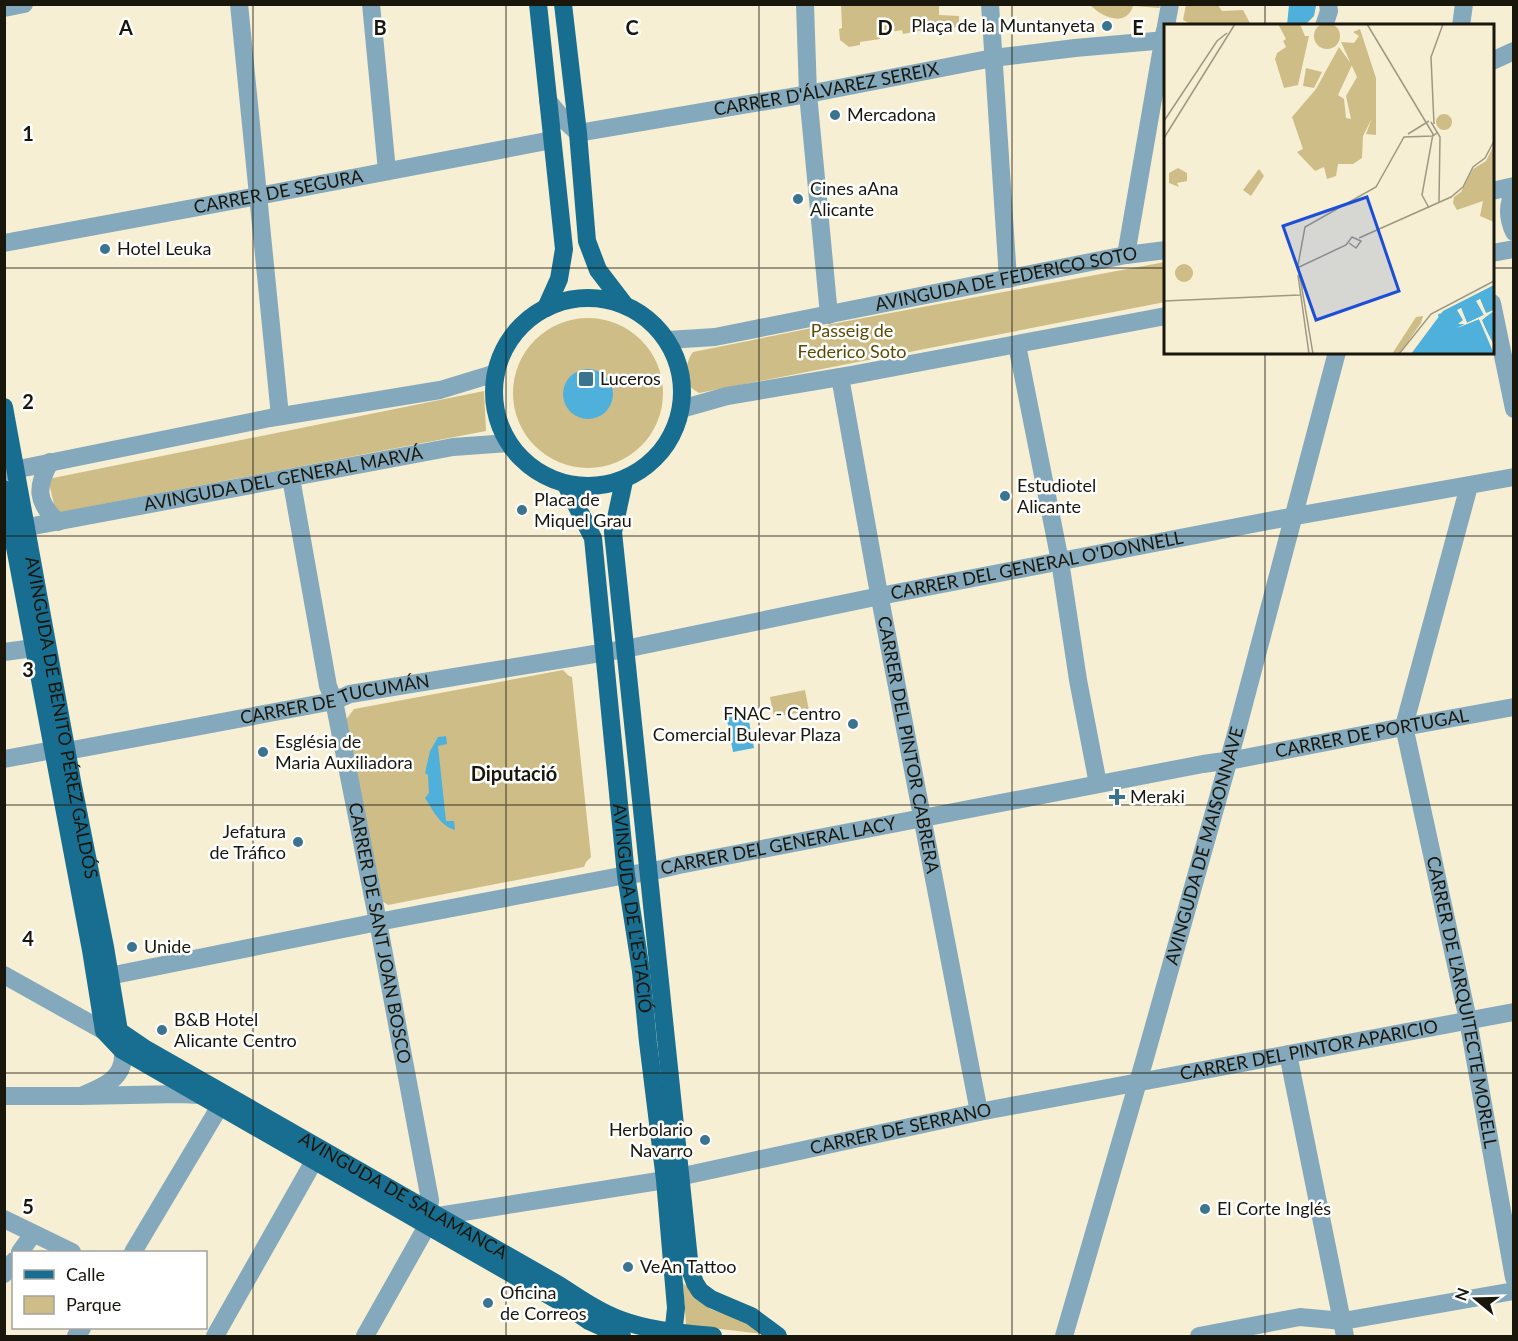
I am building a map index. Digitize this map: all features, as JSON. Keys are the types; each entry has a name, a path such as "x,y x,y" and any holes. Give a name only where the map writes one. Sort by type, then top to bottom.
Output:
{"main road":[{"path":"538,4 564,249 559,279 546,308"},
{"path":"563,4 578,133 587,241 598,270 624,304"},
{"path":"572,299 604,299 624,304 645,317 668,340 681,375 681,409 663,448 640,471 608,488 588,489 566,485 538,472 521,458 509,443 496,411 496,373 504,350 519,330 532,316 546,308 572,299"},
{"name":"AVINGUDA DE BENITO PÉREZ GALDÓS","path":"4,407 14,530 34,648 61,745 91,950 111,1031"},
{"name":"AVINGUDA DE L'ESTACIÓ","path":"624,481 613,532 649,872 674,1178 676,1308 673,1334"},
{"name":"AVINGUDA DE L'ESTACIÓ","path":"566,485 593,538 626,875 641,971 648,1042 690,1269 700,1292 751,1316 778,1336"},
{"name":"AVINGUDA DE BENITO PÉREZ GALDÓS","path":"4,489 109,976 111,1031"},
{"name":"AVINGUDA DE SALAMANCA","path":"111,1031 122,1050 314,1161 431,1217 559,1285 618,1320 673,1334 713,1336"},
{"name":"AVINGUDA DE SALAMANCA","path":"111,1031 144,1048 431,1217 589,1321 622,1336"}],"street":[{"path":"4,8 24,4"},
{"path":"238,4 280,416"},
{"path":"371,4 387,171"},
{"path":"805,4 808,94 829,315"},
{"path":"990,4 1008,279"},
{"path":"1167,24 1170,4"},
{"path":"1325,24 1329,11 1328,4"},
{"path":"1335,24 1338,4"},
{"path":"1461,24 1464,4"},
{"name":"CARRER D'ÁLVAREZ SEREIX","path":"578,133 808,94 993,58 1075,48 1164,33"},
{"path":"1125,255 1164,39"},
{"path":"1494,60 1514,51"},
{"path":"548,101 578,133"},
{"name":"CARRER DE SEGURA","path":"4,243 552,140"},
{"path":"1494,191 1514,186"},
{"path":"1514,192 1509,201 1509,219 1514,232"},
{"path":"1494,253 1514,249"},
{"name":"AVINGUDA DE FEDERICO SOTO","path":"668,340 715,337 1125,255 1164,250"},
{"path":"1494,313 1514,409"},
{"path":"681,409 727,396 1017,345 1164,316"},
{"path":"1017,345 1060,561 1078,680 1098,784"},
{"name":"AVINGUDA DE MAISONNAVE","path":"1064,1336 1229,760 1336,354"},
{"path":"10,470 280,416 440,390 496,373"},
{"name":"CARRER DEL PINTOR CABRERA","path":"840,377 979,1112"},
{"name":"AVINGUDA DEL GENERAL MARVÁ","path":"14,530 453,447 509,443"},
{"path":"50,462 42,476 41,496 45,507 58,522"},
{"name":"CARRER DEL GENERAL O'DONNELL","path":"603,652 625,650 880,596 1294,516 1514,477"},
{"name":"CARRER DE SANT JOAN BOSCO","path":"291,478 328,686 334,701 378,922 430,1200 431,1217"},
{"path":"1404,726 1469,486"},
{"path":"4,652 34,648"},
{"name":"CARRER DE TUCUMÁN","path":"4,759 61,745 334,701 350,694 603,652"},
{"name":"CARRER DE PORTUGAL","path":"1229,760 1514,707"},
{"name":"CARRER DE L'ARQUITECTE MORELL","path":"1404,726 1468,1020 1514,1278"},
{"name":"CARRER DEL GENERAL LACY","path":"109,976 378,922 1229,760"},
{"name":"AVINGUDA DE SALAMANCA","path":"4,975 111,1031"},
{"name":"CARRER DEL PINTOR APARICIO","path":"1138,1083 1514,1012"},
{"path":"81,1096 108,1084 118,1073 123,1057 122,1050"},
{"path":"1288,1054 1344,1329"},
{"name":"CARRER DE SERRANO","path":"431,1217 674,1178 979,1112 1138,1083"},
{"path":"4,1096 201,1095"},
{"path":"134,1251 220,1106"},
{"path":"215,1336 314,1161"},
{"path":"365,1336 431,1217"},
{"path":"4,1219 70,1251"},
{"path":"21,1251 33,1234"},
{"path":"1199,1336 1300,1317 1344,1329 1514,1291"}],"green space":[{"path":"841,5 939,5 939,15 959,16 959,26 941,27 942,30 925,33 924,30 903,34 902,30 880,34 880,39 860,42 860,45 849,47 840,40"},
{"path":"1090,5 1159,5 1160,8 1133,6 1130,13 1119,19 1107,16"},
{"path":"1186,5 1218,5 1222,11 1243,10 1250,24 1189,23 1183,20"},
{"name":"Passeig de Federico Soto","path":"1164,262 1164,302 699,393 692,388 687,378 687,364 693,352"},
{"path":"588,318 617,324 641,340 657,364 663,393 657,422 641,446 617,462 588,468 559,462 535,446 519,422 513,393 519,364 535,340 559,324"},
{"path":"484,391 486,431 56,513 48,479"},
{"path":"563,670 572,677 591,857 584,867 388,905 379,899 345,721 354,709"},
{"path":"805,690 809,711 774,717 770,697"},
{"path":"683,1283 710,1309 742,1320 763,1334 686,1325"}],"water":[{"path":"1316,4 1314,16 1306,24 1287,24 1289,5"},
{"path":"583,369 593,369 606,376 613,389 613,399 606,412 593,419 583,419 574,415 567,408 563,399 563,389 567,380 574,373"},
{"path":"747,711 754,748 733,752 726,715"},
{"path":"446,736 447,744 438,746 446,821 454,821 455,830 441,821 425,798 429,793 428,775 425,773 430,751 438,737"}],"place":[{"name":"Plaça de la Muntanyeta","path":"1107,26"},
{"name":"Mercadona","path":"835,115"},
{"name":"Cines aAna Alicante","path":"798,199"},
{"name":"Hotel Leuka","path":"105,249"},
{"name":"Luceros","path":"586,379"},
{"name":"Estudiotel Alicante","path":"1005,496"},
{"name":"Placa de Miquel Grau","path":"522,510"},
{"name":"FNAC - Centro Comercial Bulevar Plaza","path":"853,724"},
{"name":"Església de Maria Auxiliadora","path":"263,752"},
{"name":"Meraki","path":"1117,797"},
{"name":"Jefatura de Tráfico","path":"298,842"},
{"name":"Unide","path":"132,947"},
{"name":"B&B Hotel Alicante Centro","path":"162,1030"},
{"name":"Herbolario Navarro","path":"705,1140"},
{"name":"El Corte Inglés","path":"1205,1209"},
{"name":"VeAn Tattoo","path":"628,1267"},
{"name":"Oficina de Correos","path":"488,1303"}],"district":[{"name":"Diputació","path":"514,774"}]}
